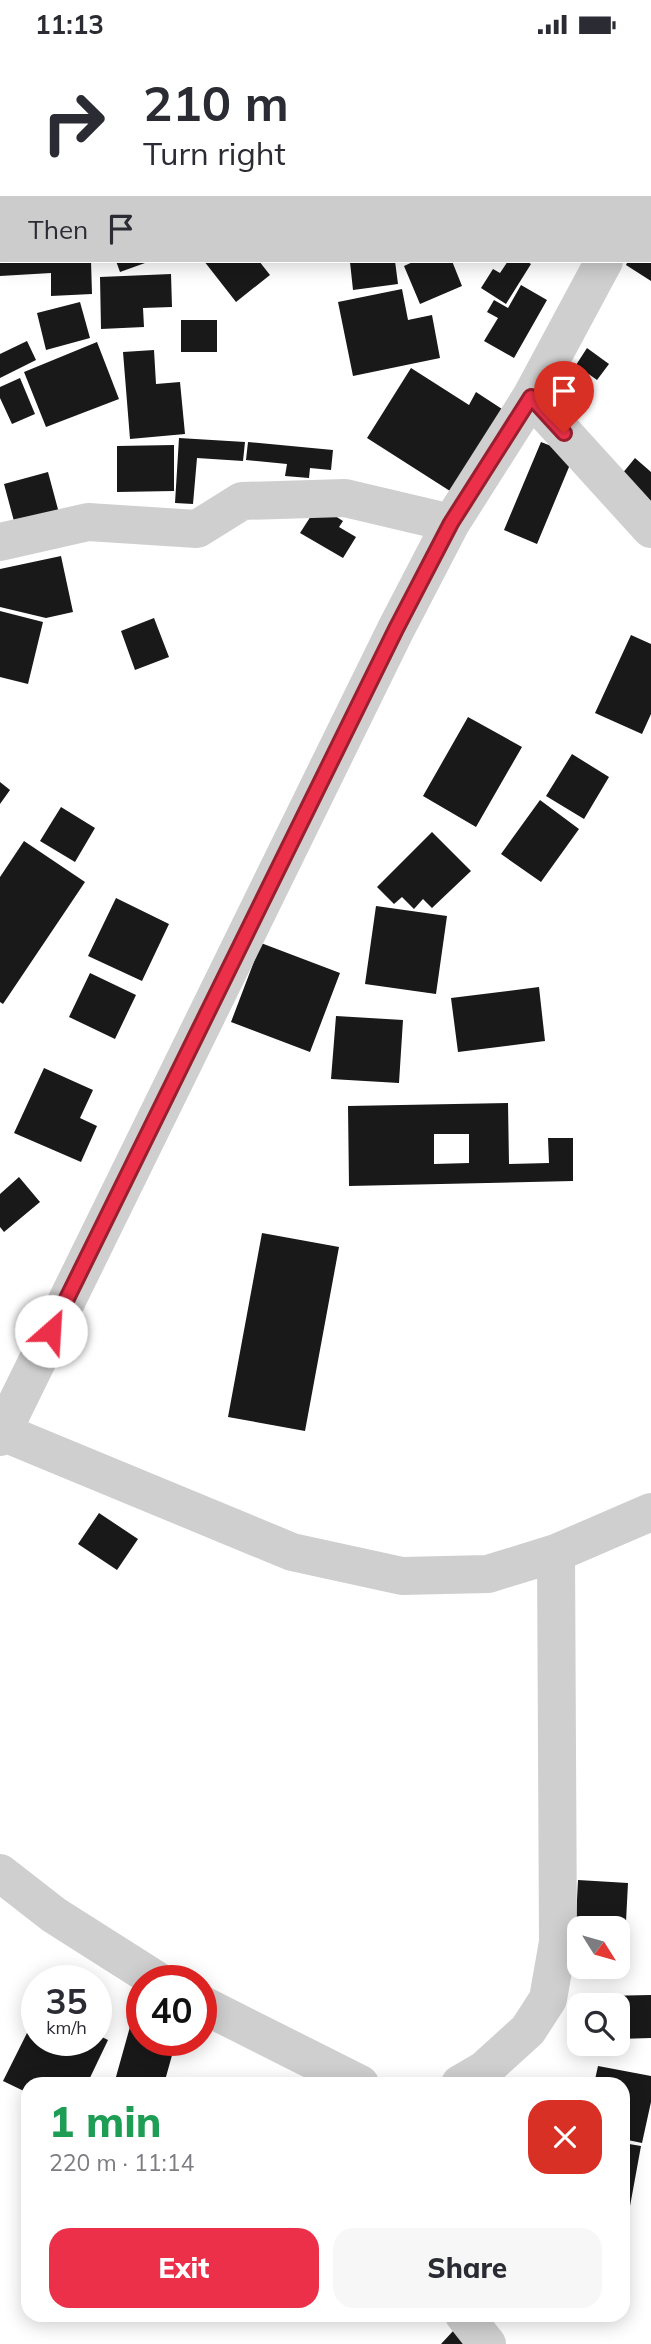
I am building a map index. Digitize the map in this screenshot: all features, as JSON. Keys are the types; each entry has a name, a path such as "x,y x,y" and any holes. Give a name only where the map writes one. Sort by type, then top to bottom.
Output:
{"street":[{"path":"603,263 531,397 451,523 383,654 1,1434 292,1552 402,1576 488,1574 556,1553 651,1512"},
{"path":"531,397 651,529"},
{"path":"0,542 88,522 197,529 242,501 345,498 451,523"},
{"path":"472,2077 484,2070 528,2029 548,1999 558,1943 556,1553"},
{"path":"0,1873 54,1915 133,1965"},
{"path":"217,2012 346,2077"},
{"path":"470,2322 487,2344"}],"building":[{"path":"0,263 91,263 92,294 51,296 51,273 0,276"},
{"path":"117,263 145,263 120,272"},
{"path":"206,263 261,263 270,275 236,302"},
{"path":"350,263 395,263 398,284 353,290"},
{"path":"411,263 453,263 462,286 420,304 404,266"},
{"path":"507,263 531,264 506,304 481,288 493,269 500,273"},
{"path":"651,263 651,281 626,265"},
{"path":"171,274 172,307 143,308 144,327 101,329 100,277"},
{"path":"521,285 547,300 514,358 484,341 498,318 487,312 494,300 508,308"},
{"path":"402,289 408,320 432,315 440,358 353,376 338,302"},
{"path":"80,302 90,338 46,350 37,313"},
{"path":"181,320 217,320 217,352 181,352"},
{"path":"27,341 36,360 0,378 0,354"},
{"path":"97,342 119,399 46,427 24,372"},
{"path":"587,348 609,364 597,380 576,365"},
{"path":"154,350 156,384 180,382 185,434 130,439 123,352"},
{"path":"411,368 469,405 476,392 502,409 450,491 367,438"},
{"path":"20,378 35,414 12,424 0,398 0,387"},
{"path":"179,438 245,442 243,461 197,458 193,504 175,503"},
{"path":"248,442 333,450 331,470 310,468 309,478 285,476 287,464 246,460"},
{"path":"541,442 574,455 537,544 504,530"},
{"path":"174,445 174,491 117,492 117,446"},
{"path":"635,458 651,472 651,508 617,480"},
{"path":"48,472 59,513 15,525 4,484"},
{"path":"318,505 343,521 339,527 356,537 343,558 300,533"},
{"path":"61,556 73,612 46,618 0,607 0,569"},
{"path":"0,611 43,622 28,684 0,677"},
{"path":"154,618 169,657 135,670 121,631"},
{"path":"631,635 651,644 651,714 642,734 595,713"},
{"path":"468,717 522,747 476,827 423,796"},
{"path":"572,754 609,777 584,819 546,796"},
{"path":"0,782 10,790 0,804"},
{"path":"540,800 579,829 541,882 501,854"},
{"path":"61,807 95,828 75,862 40,841"},
{"path":"432,832 471,871 432,908 423,899 414,909 402,897 394,904 377,887"},
{"path":"24,841 85,882 3,1004 0,1002 0,877"},
{"path":"116,898 169,924 142,981 88,956"},
{"path":"376,906 447,916 436,994 365,984"},
{"path":"261,943 340,973 310,1052 231,1022"},
{"path":"90,973 136,995 115,1039 69,1017"},
{"path":"539,987 545,1041 458,1052 451,998"},
{"path":"336,1016 403,1020 399,1083 331,1079"},
{"path":"44,1068 93,1090 80,1118 97,1126 81,1162 14,1133"},
{"path":"508,1103 509,1164 549,1163 548,1138 573,1138 573,1181 349,1186 348,1106","holes":["434,1134 469,1134 469,1163 434,1164"]},
{"path":"19,1177 40,1202 4,1232 0,1227 0,1194"},
{"path":"262,1233 339,1247 305,1431 228,1417"},
{"path":"99,1513 138,1539 117,1570 78,1544"},
{"path":"578,1880 628,1883 626,1916 576,1916"},
{"path":"630,1995 651,1995 651,2038 630,2039"},
{"path":"126,2041 126,2056 172,2056 166,2077 116,2077"},
{"path":"21,2045 21,2056 100,2056 90,2077 21,2077 21,2090 3,2081"},
{"path":"598,2066 651,2076 651,2102 642,2143 630,2140 630,2077 596,2077"},
{"path":"630,2144 641,2146 630,2206"},
{"path":"454,2330 469,2344 441,2344"}],"route":[{"path":"51,1331 383,654 451,523 531,397 564,433"}]}
